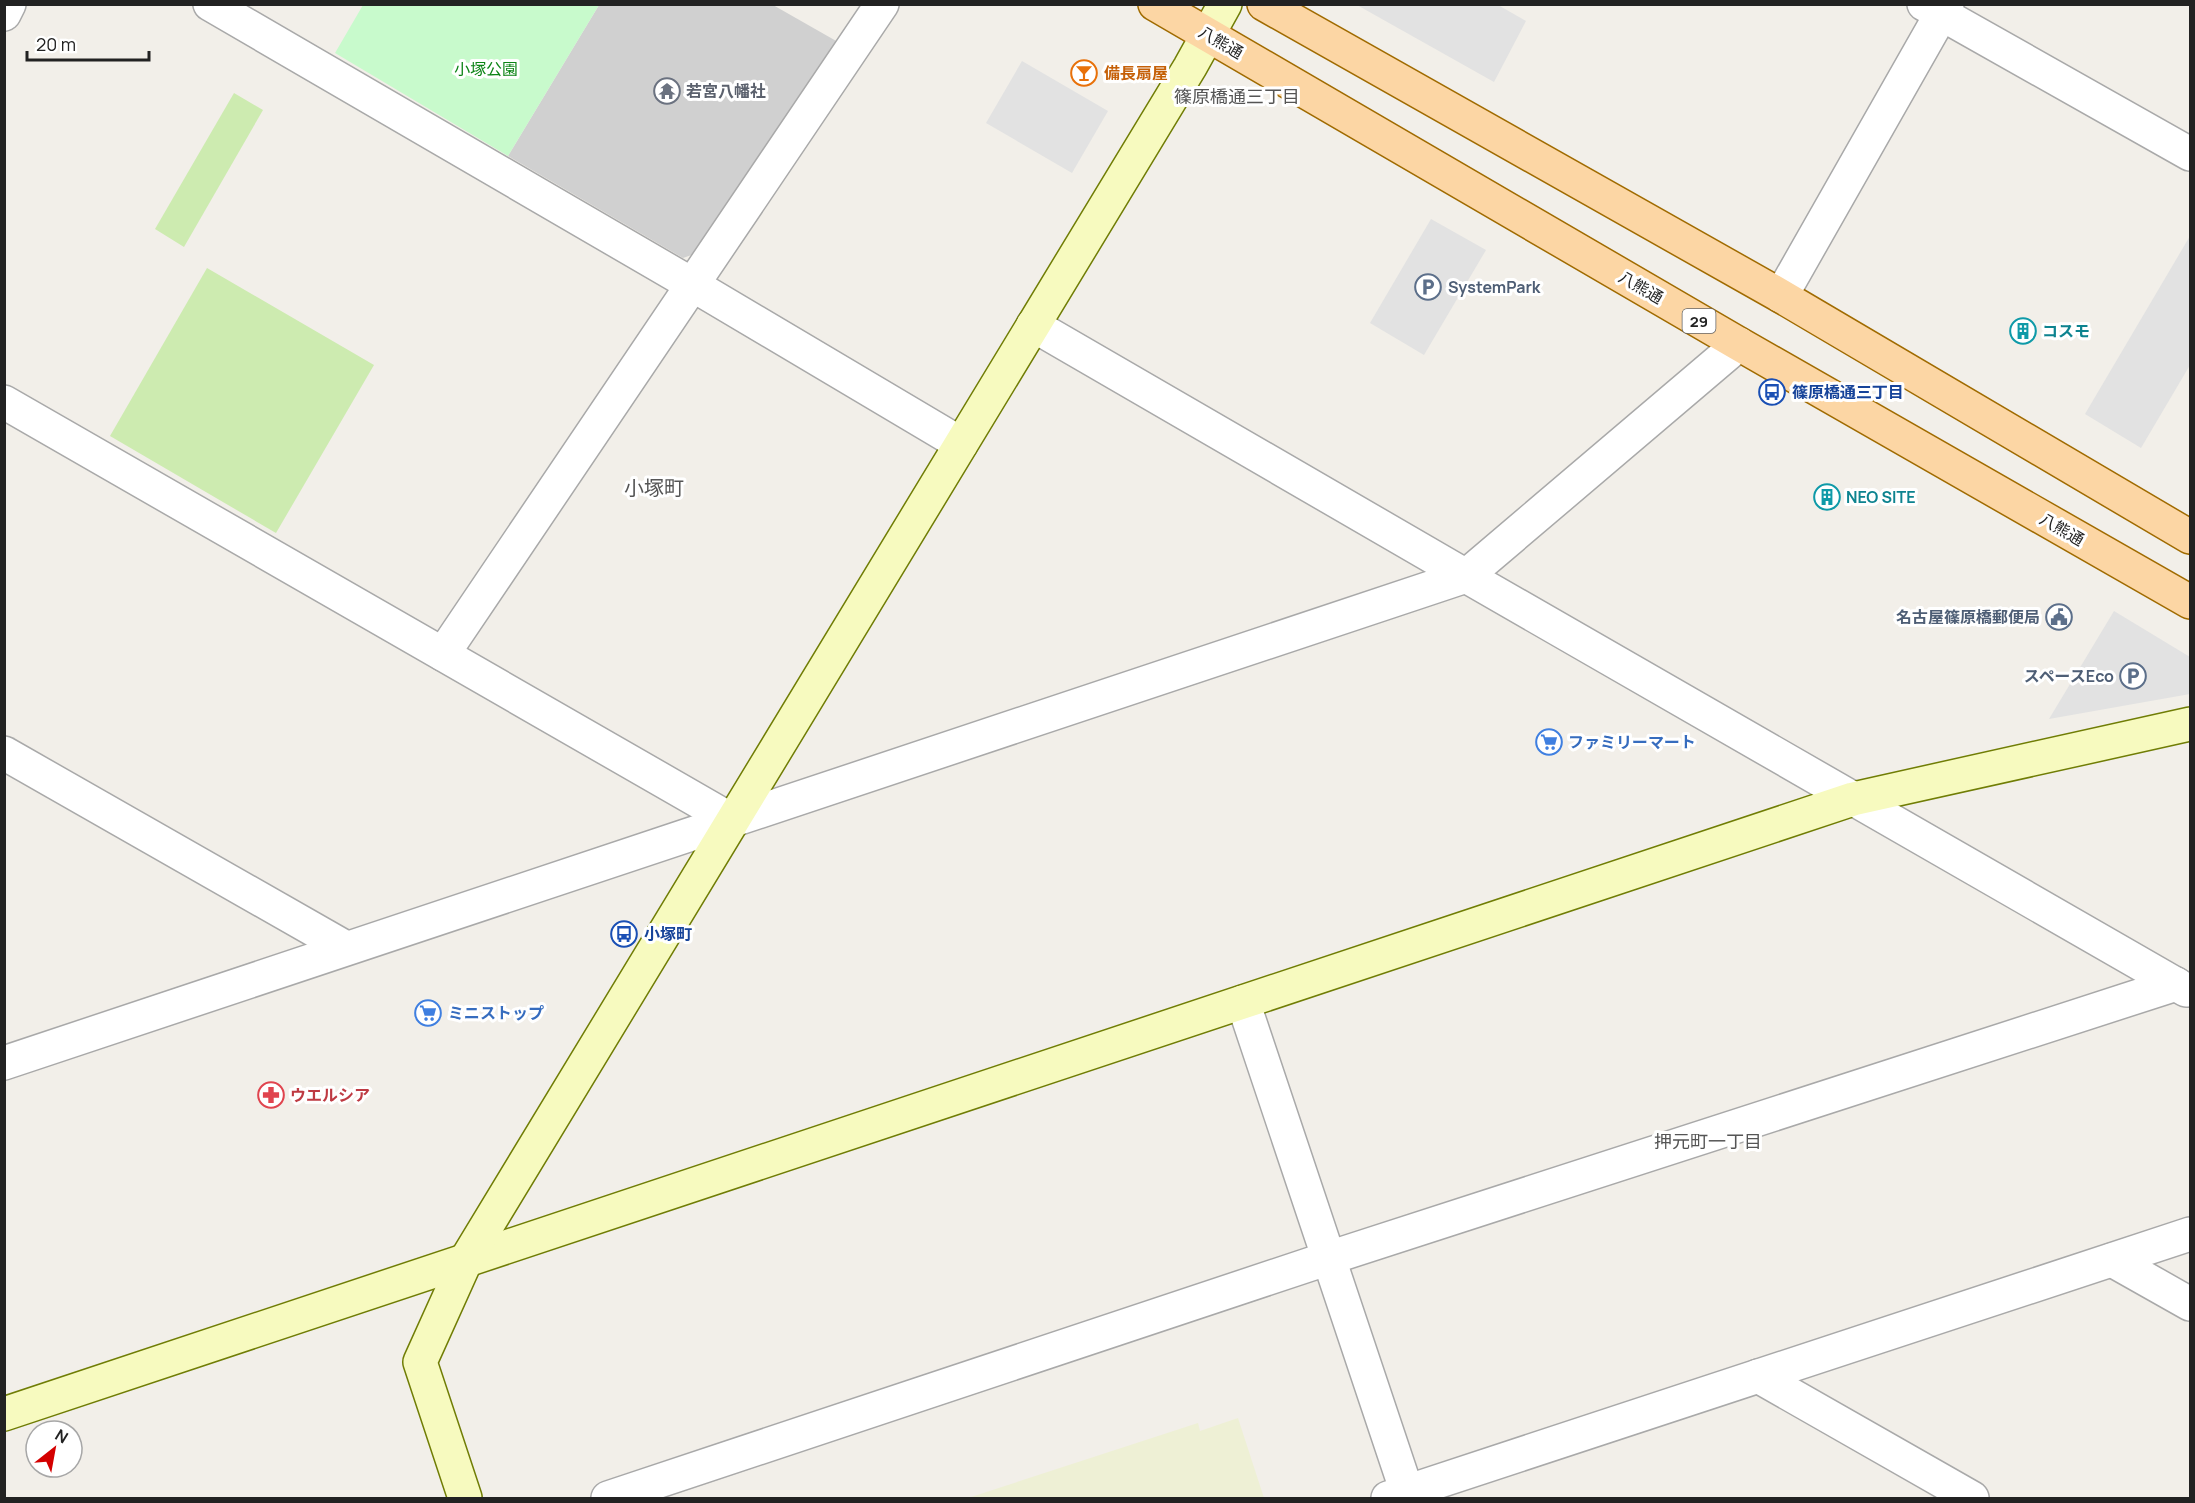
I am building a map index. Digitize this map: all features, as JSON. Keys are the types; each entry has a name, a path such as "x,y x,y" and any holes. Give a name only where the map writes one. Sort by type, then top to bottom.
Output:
{"main road":[{"name":"八熊通","path":"1155,4 1739,344 2190,602"},
{"path":"1264,4 1781,296 2190,537"}],"street":[{"path":"4,14 9,4"},
{"path":"210,4 961,444"},
{"path":"443,654 882,4"},
{"path":"465,1498 420,1362 466,1260 1209,35 1225,4"},
{"path":"1781,296 1938,8 2190,154"},
{"path":"1033,325 2183,988"},
{"path":"4,1063 1466,576 1739,344"},
{"path":"4,402 733,821"},
{"path":"4,1414 1852,799 2190,724"},
{"path":"4,753 346,948"},
{"path":"608,1498 1329,1258 2183,988"},
{"path":"1243,1002 1410,1495 1758,1376 2190,1234"},
{"path":"2112,1260 2190,1304"},
{"path":"1758,1376 1972,1498"}],"shaded area":[{"path":"599,5 773,5 838,42 703,251 683,258 508,156"},
{"path":"1357,5 1498,5 1526,21 1494,82"},
{"path":"1022,61 1108,111 1072,173 986,123"},
{"name":"SystemPark","path":"1431,219 1486,250 1424,355 1370,323"},
{"path":"2190,236 2190,365 2141,448 2085,414"},
{"name":"スペースEco","path":"2114,611 2190,657 2190,694 2049,719"}],"green space":[{"name":"小塚公園","path":"363,5 599,5 508,156 335,53"},
{"path":"234,93 263,110 184,247 155,229"},
{"path":"207,268 374,365 276,533 110,436"},
{"path":"1238,1418 1264,1498 968,1498 1198,1423 1200,1431"}],"place":[{"name":"備長扇屋","path":"1084,73"},
{"name":"若宮八幡社","path":"667,91"},
{"name":"SystemPark","path":"1428,287"},
{"name":"コスモ","path":"2023,331"},
{"name":"篠原橋通三丁目","path":"1772,392"},
{"name":"NEO SITE","path":"1827,497"},
{"name":"名古屋篠原橋郵便局","path":"2059,617"},
{"name":"スペースEco","path":"2133,676"},
{"name":"ファミリーマート","path":"1549,742"},
{"name":"小塚町","path":"624,934"},
{"name":"ミニストップ","path":"428,1013"},
{"name":"ウエルシア","path":"271,1095"}],"district":[{"name":"篠原橋通三丁目","path":"1237,96"},
{"name":"小塚町","path":"654,487"},
{"name":"押元町一丁目","path":"1708,1141"}]}
